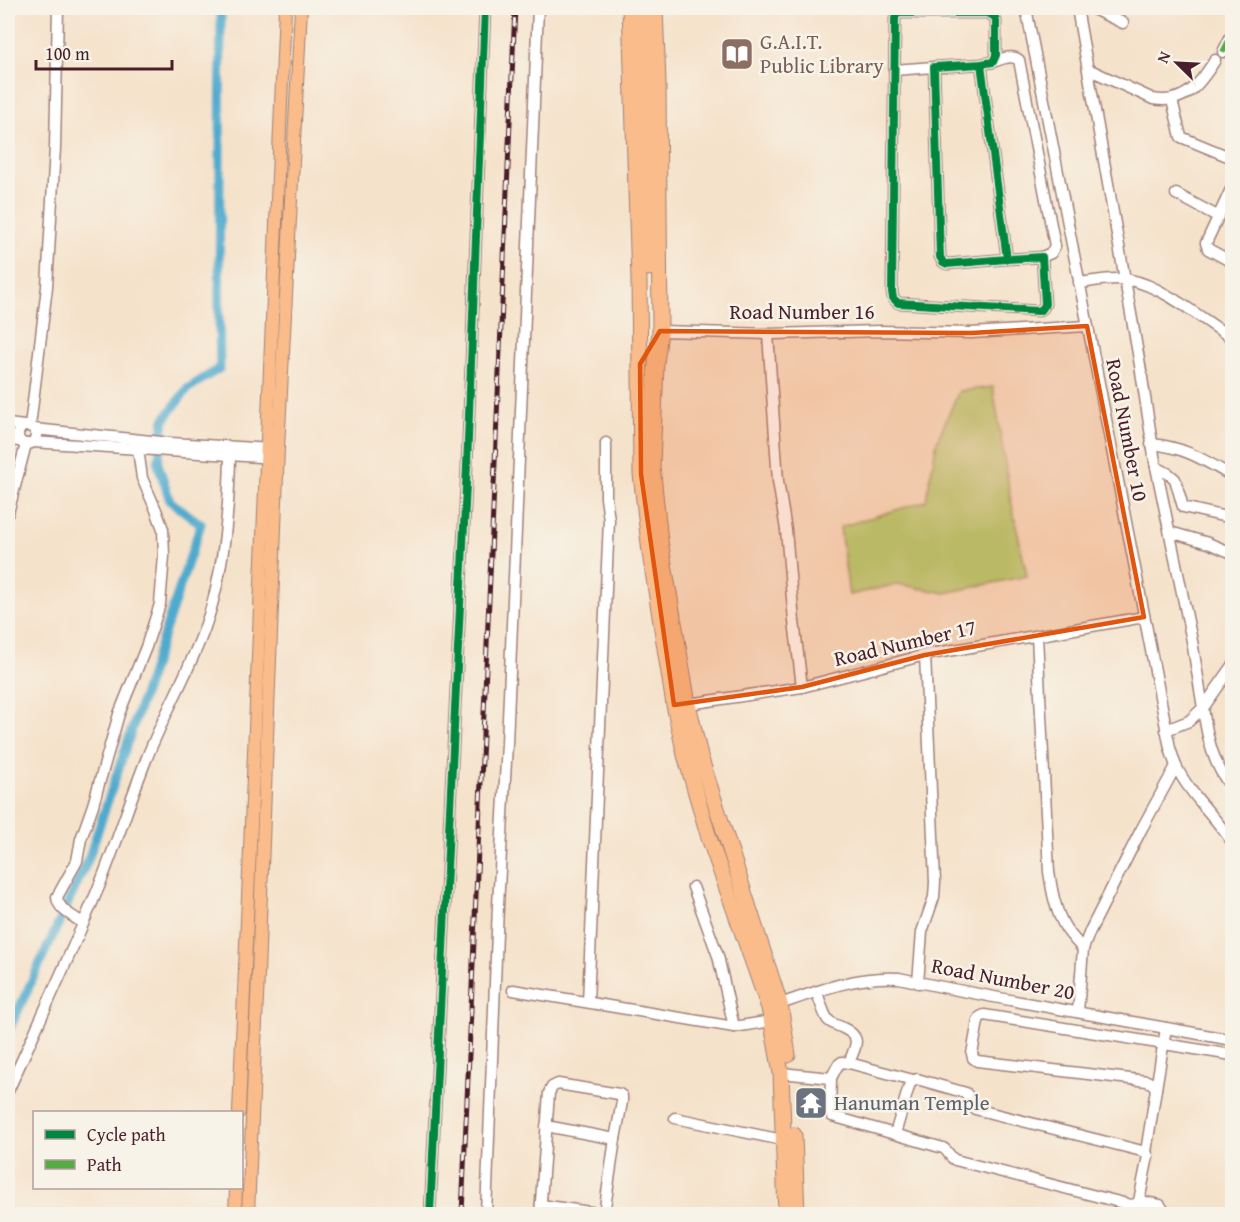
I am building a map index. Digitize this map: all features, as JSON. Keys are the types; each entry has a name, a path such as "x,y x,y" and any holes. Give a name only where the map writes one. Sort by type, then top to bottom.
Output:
{"highway":[{"path":"630,8 639,280 648,356"},
{"path":"643,8 649,252 648,356 641,474 650,553 681,705 685,755 709,838 774,1011 786,1073 797,1215"},
{"path":"648,356 660,331 658,82 655,8"},
{"path":"786,1073 783,1140 786,1215"}],"main road":[{"path":"248,1215 258,986 285,8"},
{"path":"239,1111 272,453 301,8"},
{"path":"235,1215 236,1189"}],"street":[{"path":"8,513 26,442 36,436 29,427 47,287 55,148 58,8"},
{"path":"430,1215 467,465 485,8"},
{"path":"486,1215 538,8"},
{"name":"Road Number 10","path":"1026,8 1166,730 1176,765 1191,789 1229,828 1233,842"},
{"path":"1077,8 1140,365 1151,444 1192,642 1206,731 1223,777 1233,788"},
{"path":"1091,8 1123,23"},
{"path":"993,62 996,55 996,21 987,10 899,13 896,15 893,298 898,303 1039,311 1045,304 1042,257"},
{"path":"1088,69 1153,99 1172,100 1192,91 1208,72 1233,34"},
{"path":"894,70 981,64 1012,57 1019,60 1055,246 1051,253 1042,257 1007,260 947,264 943,262 940,257 934,68"},
{"path":"981,64 1007,260"},
{"path":"1172,100 1181,137 1233,158"},
{"path":"1233,187 1207,240 1208,249 1233,262"},
{"path":"1176,194 1219,217"},
{"path":"1079,283 1107,279 1124,279 1142,283 1233,338"},
{"name":"Road Number 16","path":"660,331 768,334 880,331 971,333 1087,326"},
{"path":"768,334 777,481 786,530 802,687"},
{"path":"8,424 142,446"},
{"path":"26,442 18,434 19,431 29,427"},
{"path":"8,440 272,453"},
{"path":"588,1002 609,520 606,498 606,443"},
{"path":"1151,444 1184,450 1233,476"},
{"path":"83,923 65,911 57,902 58,895 76,861 119,714 146,647 160,604 164,556 163,529 142,478 142,446"},
{"path":"170,447 230,456 272,453"},
{"path":"8,1091 107,867 152,745 206,625 220,568 229,496 230,456"},
{"path":"1156,467 1175,479 1183,507 1222,516"},
{"path":"1170,532 1233,553"},
{"name":"Road Number 17","path":"681,705 802,687 925,655 1144,617"},
{"path":"1037,636 1049,872 1059,914 1066,928 1083,949"},
{"path":"918,983 922,932 934,897 925,655"},
{"path":"1166,730 1189,721 1203,708 1233,668"},
{"path":"1078,1012 1083,949 1090,931 1176,765"},
{"path":"693,887 718,956 734,1027"},
{"name":"Road Number 20","path":"513,990 734,1027 833,987 866,978 891,978 1233,1040"},
{"path":"817,992 827,1018 854,1034 856,1040 849,1063"},
{"path":"1156,1089 1147,1081 977,1061 972,1054 978,1021 984,1015 1233,1055"},
{"path":"1139,1201 1166,1028"},
{"path":"1147,1154 975,1109 969,1104 966,1093 917,1079 913,1080 842,1062 831,1078 830,1110 832,1116 943,1148 955,1160 1131,1204 1139,1201 1160,1204 1166,1215"},
{"path":"786,1073 831,1078"},
{"path":"895,1134 910,1083 913,1080"},
{"path":"558,1084 622,1096 615,1139 604,1214 541,1210 546,1126 549,1093 552,1087 558,1084"},
{"path":"675,1118 783,1140"},
{"path":"546,1126 615,1139"}],"highlighted area":[{"path":"1087,326 1144,617 925,655 802,687 674,705 641,474 640,364 660,331 971,333"}],"green space":[{"path":"993,387 1011,501 1027,576 945,593 898,584 849,595 840,527 926,501 937,441 959,391"}],"waterway":[{"path":"8,1032 88,860 201,524 170,501 158,464 164,420 187,389 220,368 221,8"}],"railway":[{"path":"462,1214 515,8"}],"marked path":[{"path":"1223,52 1232,34"}],"cycle path":[{"path":"430,1214 467,465 485,8"},
{"path":"981,64 1007,259 947,264 940,257 934,67 993,62 996,55 996,21 995,17 988,13 899,13 896,15 893,298 898,303 1039,311 1045,304 1042,257 1007,259"}],"place":[{"name":"G.A.I.T. Public Library","path":"737,54"},
{"name":"Hanuman Temple","path":"811,1103"}]}
